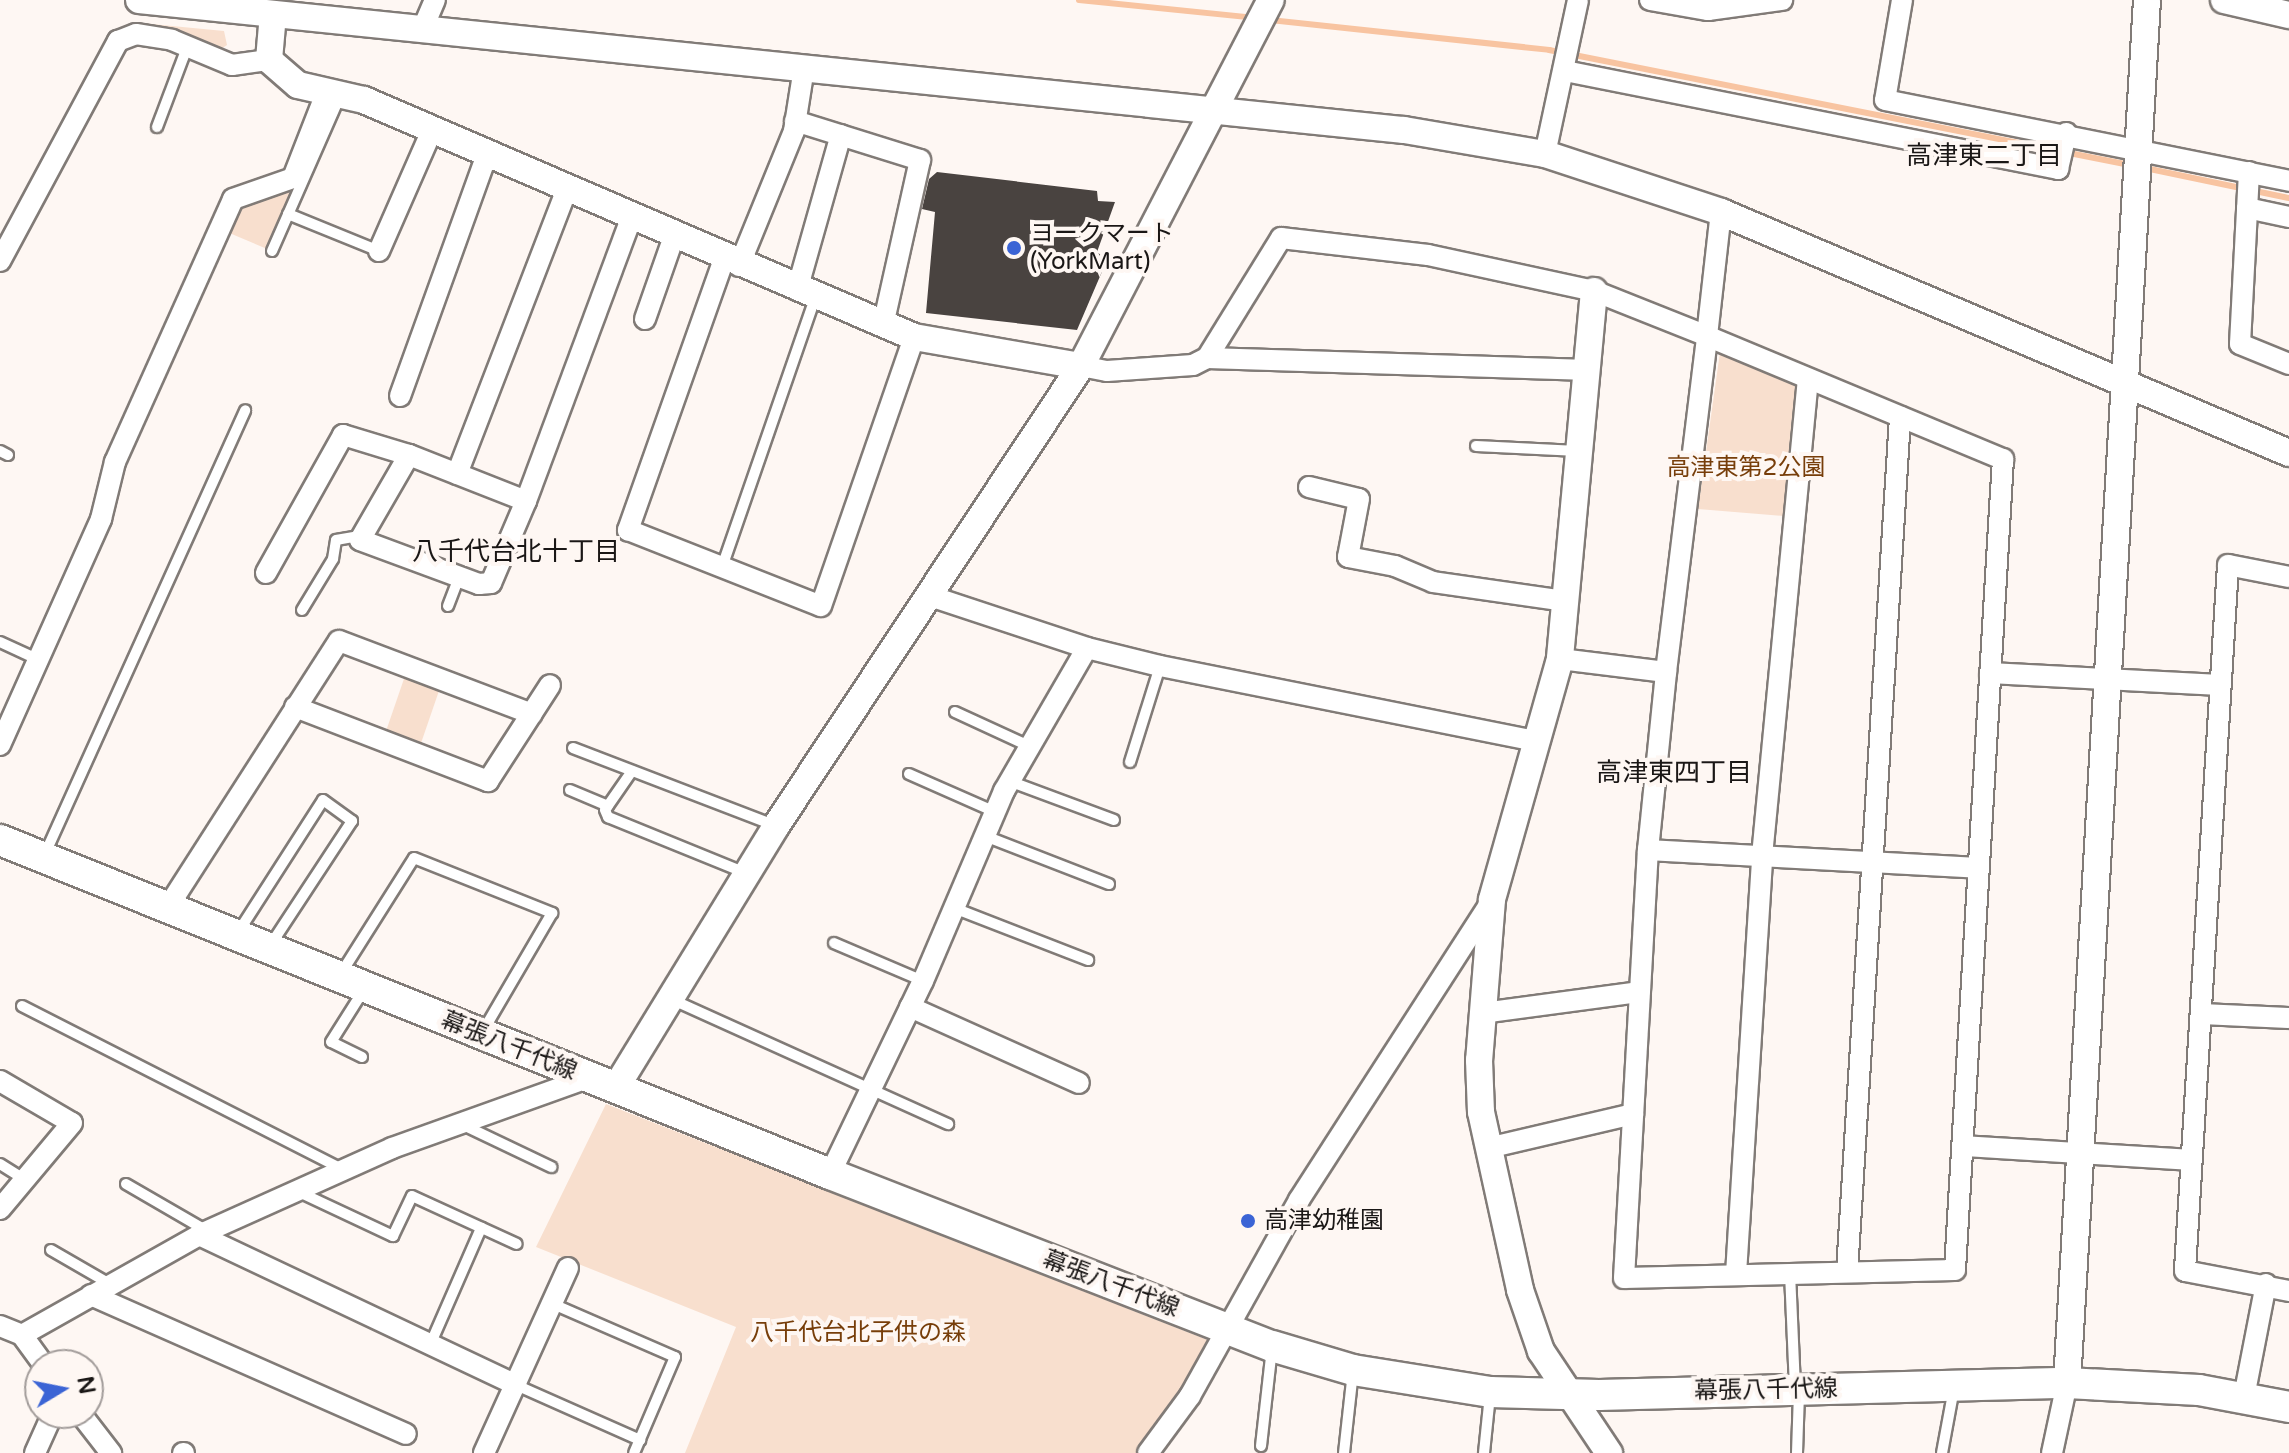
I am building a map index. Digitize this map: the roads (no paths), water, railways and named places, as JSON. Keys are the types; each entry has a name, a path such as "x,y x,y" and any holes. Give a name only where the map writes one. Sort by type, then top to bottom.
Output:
{"main road":[{"name":"幕張八千代線","path":"0,840 830,1174 1226,1329 1353,1370 1490,1392 1567,1394 2067,1383 2244,1397 2289,1407"}],"street":[{"path":"141,0 1404,130 1545,154 1721,212 2289,453"},
{"path":"423,28 435,0"},
{"path":"1545,154 1578,0"},
{"path":"1650,0 1708,10 1782,0"},
{"path":"1902,0 1885,100 2066,133 2138,160 2289,181"},
{"path":"2052,1453 2067,1383 2147,0"},
{"path":"2224,0 2289,15"},
{"path":"22,1335 204,1233 344,1171 461,1124 601,1083 669,998 776,826 1081,366 1270,3"},
{"path":"269,60 273,14"},
{"path":"0,261 118,41 136,34 188,45 232,65 269,60 298,85 332,98 364,100 433,128 731,262 914,337 1107,371 1193,365 1207,358 1587,370"},
{"path":"1566,67 2058,169 2066,133"},
{"path":"804,68 795,121 731,262 628,530 821,606 914,337"},
{"path":"0,745 101,519 115,462 233,199 293,178 332,98"},
{"path":"795,121 920,160 883,325"},
{"path":"379,251 433,128"},
{"path":"806,294 841,135"},
{"path":"400,396 488,152"},
{"path":"2248,175 2240,344 2289,364"},
{"path":"457,474 568,187"},
{"path":"2247,205 2289,217"},
{"path":"1207,358 1281,238 1428,255 1594,291 1707,336 2003,459 1955,1270 1624,1278 1648,850 1666,672 1707,336 1721,212"},
{"path":"409,455 360,540 459,577 491,583 526,501 632,216"},
{"path":"645,319 674,236"},
{"path":"1594,291 1560,659 1492,900 1482,1013 1481,1112 1520,1290 1541,1351 1609,1453"},
{"path":"1736,1274 1762,856 1808,379"},
{"path":"1847,1272 1869,861 1900,417"},
{"path":"266,573 343,435 409,455 526,501"},
{"path":"1309,487 1359,499 1348,557 1395,566 1433,582 1565,601"},
{"path":"2289,577 2228,565 2185,1271 2266,1284 2289,1291"},
{"path":"930,596 1087,648 1160,666 1536,741"},
{"path":"168,907 339,641 532,714"},
{"path":"830,1174 923,981 1009,781 1087,648"},
{"path":"1560,659 1666,672"},
{"path":"1990,673 2220,685"},
{"path":"295,707 488,781 550,685"},
{"path":"1648,850 1978,868"},
{"path":"1148,1453 1190,1396 1299,1200 1492,900"},
{"path":"1482,1013 1640,992"},
{"path":"910,1007 1079,1083"},
{"path":"2201,1014 2289,1018"},
{"path":"0,1081 72,1123 0,1209"},
{"path":"1488,1148 1633,1114"},
{"path":"1963,1146 2191,1160"},
{"path":"204,1233 516,1385"},
{"path":"484,1453 568,1268"},
{"path":"2244,1397 2266,1284"},
{"path":"91,1295 406,1434"},
{"path":"0,1326 22,1335 32,1349"},
{"path":"35,1453 46,1429"},
{"path":"92,1429 111,1453"}],"lane":[{"path":"157,127 188,45"},
{"path":"272,251 332,98"},
{"path":"288,214 379,251"},
{"path":"722,567 806,294"},
{"path":"44,858 245,410"},
{"path":"1476,446 1580,451"},
{"path":"302,610 333,559 336,540 363,535"},
{"path":"448,606 459,577"},
{"path":"0,642 37,659"},
{"path":"1130,762 1160,666"},
{"path":"955,712 1029,746"},
{"path":"573,748 776,826"},
{"path":"632,771 608,806 608,817 746,873"},
{"path":"909,774 995,812"},
{"path":"1009,781 1114,820"},
{"path":"570,790 608,806"},
{"path":"236,935 323,800 352,821 269,949"},
{"path":"985,836 1109,884"},
{"path":"362,1057 331,1042 352,982 414,858 552,913 480,1034"},
{"path":"954,908 1088,960"},
{"path":"834,943 923,981"},
{"path":"669,998 948,1124"},
{"path":"22,1006 344,1171"},
{"path":"461,1124 551,1167"},
{"path":"0,1164 26,1180"},
{"path":"126,1184 204,1233"},
{"path":"299,1192 393,1236 412,1196 517,1244"},
{"path":"430,1345 481,1228"},
{"path":"51,1250 110,1284"},
{"path":"1790,1273 1797,1390 1797,1453"},
{"path":"553,1304 675,1357 634,1453"},
{"path":"1261,1446 1272,1346"},
{"path":"1344,1453 1353,1370"},
{"path":"516,1385 640,1440"},
{"path":"1942,1453 1954,1386"},
{"path":"1484,1453 1490,1392"}],"waterway":[{"path":"1079,0 1255,18"},
{"path":"1270,20 1549,50 2130,165"},
{"path":"2145,168 2289,198"}],"place":[{"name":"ヨークマート (YorkMart)","path":"1014,248"},
{"name":"高津幼稚園","path":"1248,1221"}],"district":[{"name":"高津東二丁目","path":"1984,156"},
{"name":"八千代台北十丁目","path":"516,552"},
{"name":"高津東四丁目","path":"1674,773"}],"park label":[{"name":"高津東第2公園","path":"1746,468"},
{"name":"八千代台北子供の森","path":"858,1333"}]}
